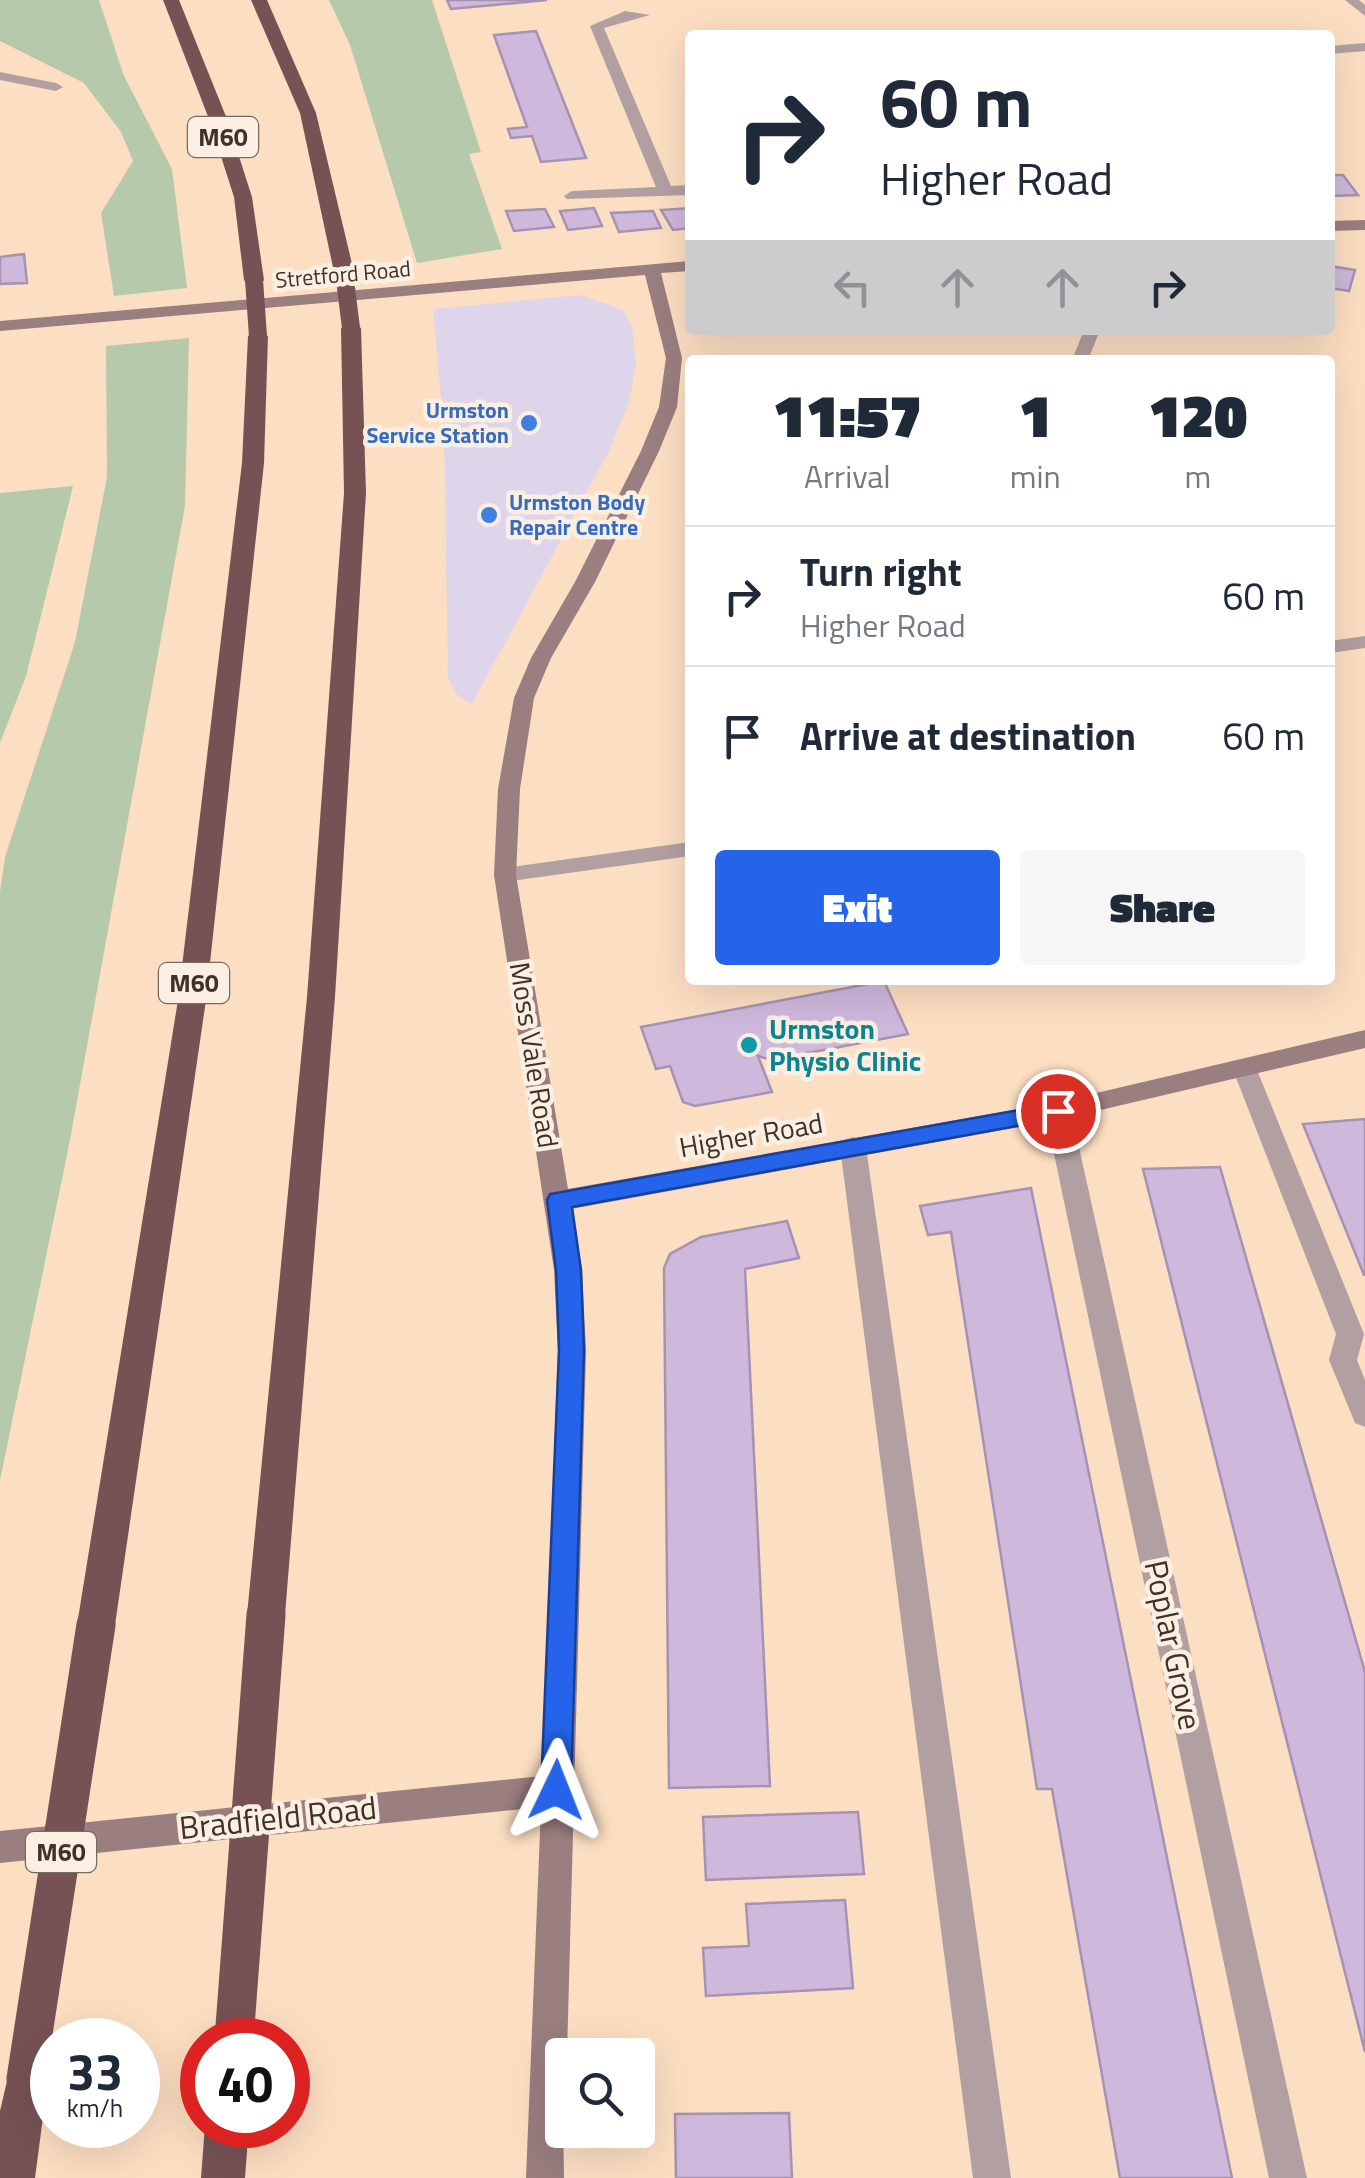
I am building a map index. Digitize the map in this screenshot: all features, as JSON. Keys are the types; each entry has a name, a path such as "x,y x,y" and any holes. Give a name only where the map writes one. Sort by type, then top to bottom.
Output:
{"highway":[{"name":"M60","path":"12,2178 192,1000 252,464 258,336 242,197 218,119 171,0"},
{"path":"236,2018 266,1615 321,997 355,493 351,328 344,272 308,113 259,0"},
{"path":"223,2178 225,2148"}],"street":[{"path":"1351,0 1365,12"},
{"path":"643,14 625,15 596,26 665,191"},
{"path":"1335,50 1365,47"},
{"path":"0,76 56,87"},
{"path":"572,196 685,190"},
{"path":"1335,226 1365,225"},
{"name":"Stretford Road","path":"0,326 685,267"},
{"name":"Moss Vale Road","path":"545,2178 572,1350 559,1200 506,875 509,789 524,698 668,407 674,358 652,270"},
{"path":"1335,646 1365,642"},
{"path":"506,875 685,850"},
{"name":"Higher Road","path":"559,1200 1058,1111 1365,1039"},
{"path":"1245,1070 1350,1334 1343,1360 1365,1415"},
{"name":"Poplar Grove","path":"1058,1111 1288,2178"},
{"path":"853,1147 992,2178"},
{"name":"Bradfield Road","path":"0,1847 556,1790"}],"shaded area":[{"path":"580,295 623,310 632,326 636,363 629,403 608,453 472,704 456,694 448,677 444,433 433,309"}],"green space":[{"path":"0,0 99,0 124,76 172,169 187,288 114,296 101,213 133,161 121,132 84,83 0,41"},
{"path":"329,0 432,0 481,152 469,154 502,249 417,263 350,45"},
{"path":"189,338 185,506 69,1145 0,1480 0,892 5,857 75,642 107,477 106,346"},
{"path":"73,486 26,676 0,743 0,493"}],"building":[{"path":"447,0 547,0 451,9"},
{"path":"536,31 586,158 541,162 532,136 511,138 508,129 527,127 494,35"},
{"path":"1335,175 1343,175 1358,195 1335,196"},
{"path":"594,208 602,226 568,230 560,211"},
{"path":"685,208 685,229 673,230 661,210"},
{"path":"545,209 554,227 514,231 506,211"},
{"path":"653,211 661,228 619,232 611,213"},
{"path":"24,254 27,283 0,284 0,257"},
{"path":"1335,267 1355,270 1349,291 1335,289"},
{"name":"Urmston Physio Clinic","path":"863,985 886,985 908,1034 771,1060 758,1056 772,1092 695,1106 683,1102 670,1066 656,1069 641,1027"},
{"path":"1365,1119 1365,1275 1364,1275 1303,1124"},
{"path":"1220,1167 1365,1672 1365,2052 1143,1169"},
{"path":"1031,1188 1232,2178 1120,2178 1052,1789 1037,1789 951,1232 928,1235 920,1206"},
{"path":"787,1221 799,1258 745,1269 770,1786 669,1788 664,1268 670,1254 701,1237"},
{"path":"858,1812 864,1874 706,1880 703,1817"},
{"path":"845,1900 853,1988 706,1996 703,1948 749,1946 746,1904"},
{"path":"789,2113 792,2178 676,2178 675,2114"}],"place":[{"name":"Urmston Service Station","path":"529,423"},
{"name":"Urmston Body Repair Centre","path":"489,515"},
{"name":"Urmston Physio Clinic","path":"749,1045"}],"route":[{"path":"556,1790 572,1350 559,1200 1058,1111"}]}
